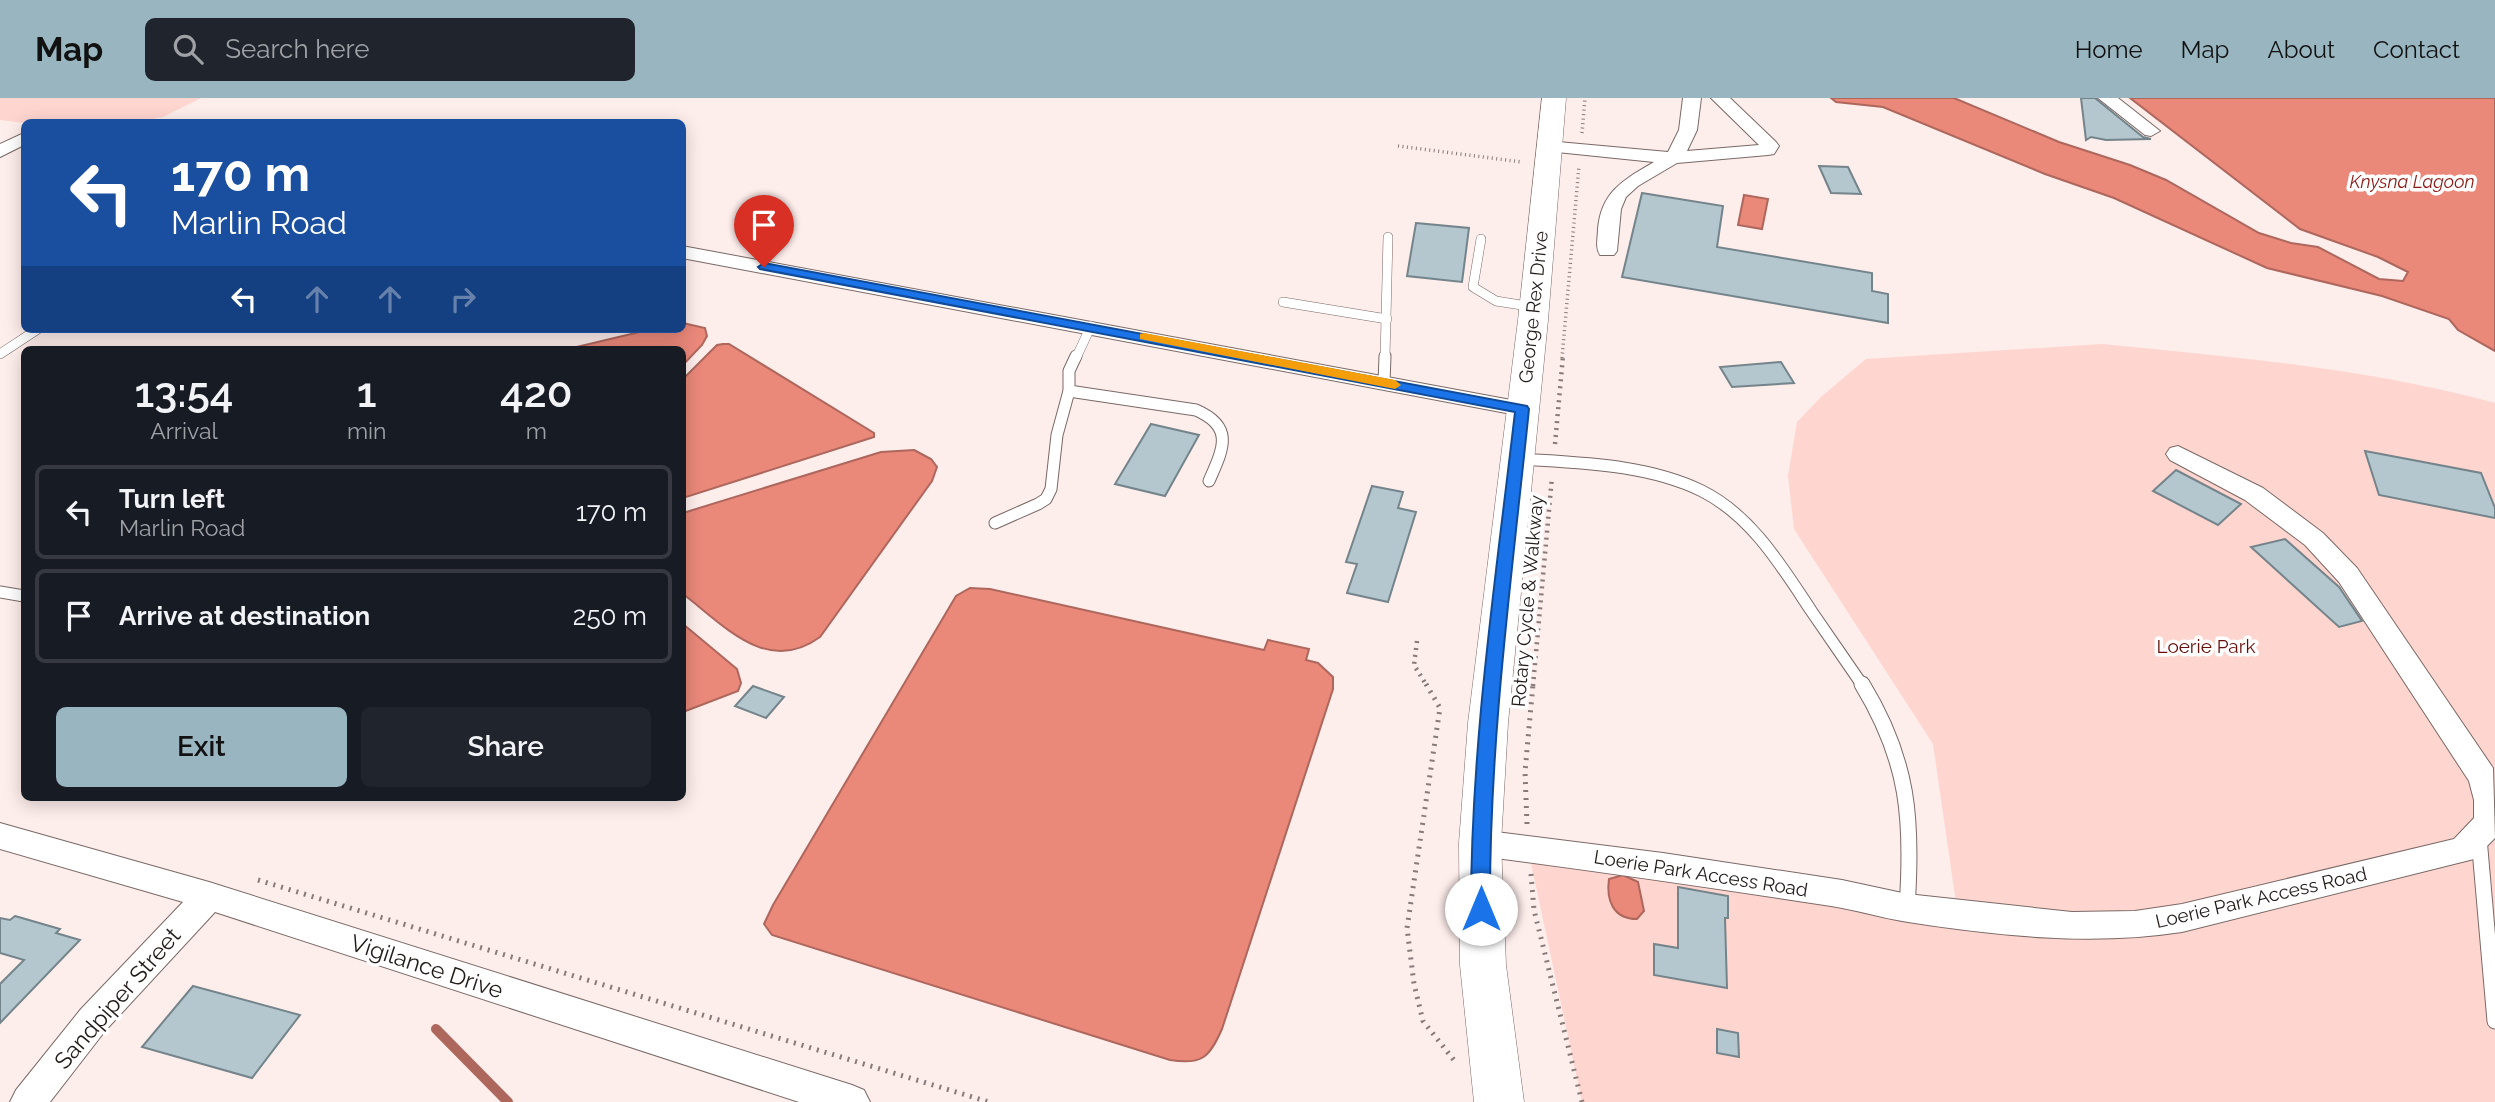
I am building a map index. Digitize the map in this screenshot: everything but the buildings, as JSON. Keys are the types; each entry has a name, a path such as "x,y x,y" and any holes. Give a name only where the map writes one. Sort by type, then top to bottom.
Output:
{"street":[{"name":"George Rex Drive","path":"1499,1102 1483,965 1480,844 1489,710 1522,409 1534,307 1558,153 1554,98"},
{"path":"1607,251 1609,214 1619,194 1641,174 1673,158 1683,144 1690,125 1692,98"},
{"path":"1558,153 1673,158 1762,151 1770,148 1720,98"},
{"path":"2108,98 2151,131"},
{"path":"0,128 21,135"},
{"path":"0,152 21,138"},
{"path":"686,253 1091,326 1522,409"},
{"path":"2178,454 2254,494 2314,539 2348,575 2483,777 2493,800 2491,820 2479,838"},
{"name":"Vigilance Drive","path":"0,836 209,896 852,1102"},
{"name":"Loerie Park Access Road","path":"1480,844 1593,856 1842,894 1907,908 2072,926 2135,925 2182,918 2463,850 2479,838"},
{"name":"Sandpiper Street","path":"28,1102 93,1020 209,896"}],"lane":[{"path":"1384,383 1388,237"},
{"path":"1481,239 1473,287 1496,301 1534,307"},
{"path":"1283,302 1387,319"},
{"path":"995,523 1038,504 1046,499 1051,489 1057,435 1069,391 1069,370 1091,326"},
{"path":"0,354 32,333"},
{"path":"1069,391 1196,410 1214,416 1222,430 1223,440 1209,481"},
{"path":"1517,458 1669,478 1702,491 1725,505 1774,555 1881,719 1898,759 1912,849 1907,908"},
{"path":"0,592 21,596"},
{"path":"2479,838 2495,1021"}],"path":[{"name":"Rotary Cycle & Walkway","path":"1582,1102 1534,911 1525,772 1554,461 1558,153 1585,98"},
{"path":"1398,146 1558,153"},
{"path":"1418,640 1413,665 1440,708 1407,928 1414,984 1423,1021 1466,1072"},
{"path":"258,880 989,1102"}],"green space":[{"path":"0,98 201,98 163,117 152,119 21,119 21,123 0,120"},
{"name":"Loerie Park","path":"2102,344 2349,372 2495,403 2495,1102 1582,1102 1528,849 1960,930 1933,744 1794,529 1788,476 1797,422 1822,396 1866,359"}],"water":[{"name":"Knysna Lagoon","path":"1831,98 1954,98 2059,142 2166,180 2259,233 2291,243 2318,247 2379,279 2403,281 2408,272 2378,257 2300,229 2130,98 2495,98 2495,351 2458,330 2449,319 2382,296 2267,268 2114,198 2045,174 1883,107 1836,102"},
{"path":"1744,195 1768,199 1762,229 1738,225"},
{"path":"686,324 705,328 707,336 686,362 686,346 581,346 635,333 686,333"},
{"path":"729,344 874,433 874,437 686,497 686,376 717,345"},
{"path":"914,450 931,459 937,467 932,481 820,637 801,648 782,651 764,649 730,632 686,596 686,512 881,452"},
{"path":"970,588 990,589 1264,650 1268,640 1309,649 1306,660 1318,663 1333,677 1333,689 1222,1029 1213,1047 1197,1060 1170,1060 772,935 764,924 956,596"},
{"path":"686,626 737,669 741,683 738,691 686,711"},
{"path":"1623,875 1638,882 1644,911 1637,919 1622,916 1610,901 1609,879"}],"waterway":[{"path":"436,1029 508,1102"}],"slow traffic":[{"path":"1144,337 1395,385"}],"route":[{"path":"764,267 1091,326 1522,409 1488,723 1480,844 1481,909"}]}
